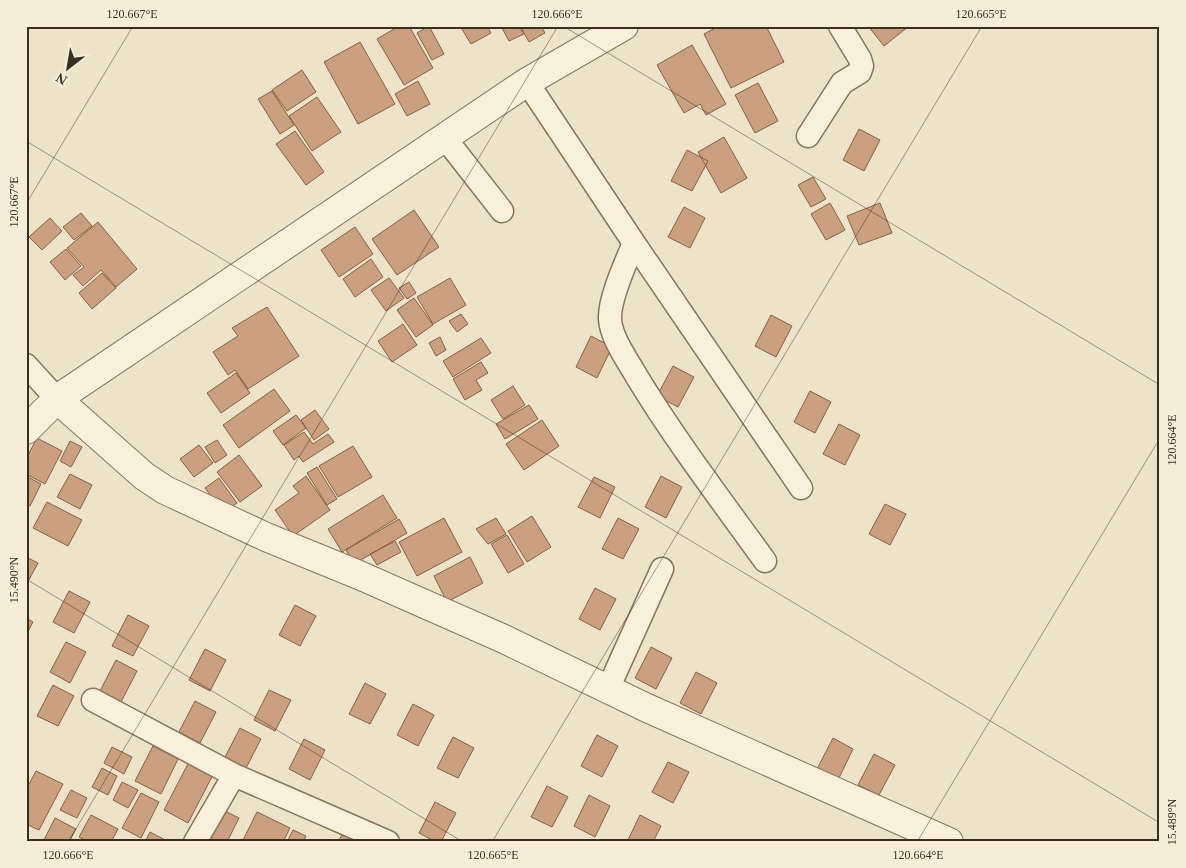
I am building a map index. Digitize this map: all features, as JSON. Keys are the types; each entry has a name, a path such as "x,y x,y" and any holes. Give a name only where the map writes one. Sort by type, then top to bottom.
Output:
{"street":[{"path":"26,430 57,399 527,82 624,26"},
{"path":"808,136 842,83 860,72 862,66 840,26"},
{"path":"527,82 801,488"},
{"path":"445,138 502,210"},
{"path":"634,243 611,310 611,325 622,353 664,422 765,561"},
{"path":"26,365 57,399 156,485 266,537 504,638 656,712 949,842"},
{"path":"608,689 662,568"},
{"path":"93,700 234,775 388,842"},
{"path":"195,842 234,775"}],"building":[{"path":"399,26 409,26 433,68 404,85 377,39"},
{"path":"429,26 444,54 432,60 417,33"},
{"path":"460,26 487,26 491,33 471,44"},
{"path":"501,26 519,26 524,34 509,41"},
{"path":"520,26 541,26 545,33 529,42"},
{"path":"719,26 766,26 784,62 731,88 704,34"},
{"path":"868,26 909,26 884,46"},
{"path":"360,42 395,104 358,124 324,62"},
{"path":"692,45 726,104 706,115 700,104 684,113 657,65"},
{"path":"302,70 316,92 287,111 272,90"},
{"path":"418,81 430,104 407,116 395,94"},
{"path":"758,83 778,121 755,133 735,95"},
{"path":"272,91 294,125 280,134 258,99"},
{"path":"317,97 341,132 312,151 289,116"},
{"path":"859,129 880,140 864,171 843,160"},
{"path":"295,131 324,172 306,185 276,144"},
{"path":"724,137 747,178 721,193 698,152"},
{"path":"687,150 708,161 692,191 671,181"},
{"path":"813,177 826,199 811,207 798,185"},
{"path":"830,203 845,230 826,240 811,214"},
{"path":"880,203 892,233 859,245 847,216"},
{"path":"684,207 705,218 690,248 668,237"},
{"path":"414,210 439,247 397,275 372,239"},
{"path":"81,213 92,226 74,240 63,227"},
{"path":"50,218 62,231 42,250 29,237"},
{"path":"98,222 137,269 116,287 101,270 83,286 73,275 84,267 67,248"},
{"path":"355,227 373,254 339,277 321,250"},
{"path":"66,249 81,266 65,280 50,262"},
{"path":"371,259 383,277 355,297 343,279"},
{"path":"102,273 116,288 92,309 79,293"},
{"path":"389,278 404,298 386,311 371,290"},
{"path":"450,278 466,305 433,324 417,297"},
{"path":"409,282 416,293 407,299 399,288"},
{"path":"414,298 433,325 416,337 397,310"},
{"path":"267,307 299,356 248,389 235,370 228,375 213,352 238,336 232,328"},
{"path":"461,314 468,324 457,332 449,321"},
{"path":"771,315 792,326 776,357 755,346"},
{"path":"403,324 417,345 392,362 378,341"},
{"path":"591,336 612,347 597,378 576,367"},
{"path":"440,337 446,350 436,356 429,343"},
{"path":"481,338 491,353 453,377 443,361"},
{"path":"481,362 488,373 476,380 482,390 465,400 453,379"},
{"path":"673,366 694,377 678,407 657,396"},
{"path":"236,373 250,393 221,413 207,393"},
{"path":"513,386 525,405 503,419 491,400"},
{"path":"274,389 290,411 239,448 223,425"},
{"path":"810,391 831,402 815,433 794,422"},
{"path":"529,405 538,419 505,439 496,424"},
{"path":"315,410 329,429 314,440 301,420"},
{"path":"296,415 306,428 283,445 273,431"},
{"path":"542,420 559,446 524,470 506,444"},
{"path":"839,424 860,435 845,465 823,454"},
{"path":"304,432 313,444 328,434 334,442 303,462 299,456 294,460 284,445"},
{"path":"37,438 62,451 45,484 26,474 26,459"},
{"path":"217,440 227,455 215,463 205,447"},
{"path":"70,441 82,447 71,467 60,461"},
{"path":"199,445 213,463 194,477 180,459"},
{"path":"353,446 372,477 338,497 319,466"},
{"path":"239,455 262,486 240,502 217,472"},
{"path":"317,467 337,499 327,505 307,473"},
{"path":"70,474 92,485 80,509 57,497"},
{"path":"26,476 41,484 30,506 26,504"},
{"path":"306,476 330,510 293,536 275,510 299,493 293,486"},
{"path":"661,476 682,487 666,518 645,507"},
{"path":"594,477 615,487 600,518 578,507"},
{"path":"219,478 237,503 224,513 205,488"},
{"path":"383,495 397,518 342,552 328,529"},
{"path":"47,502 82,520 68,546 33,528"},
{"path":"885,504 906,514 890,545 869,534"},
{"path":"532,516 551,547 527,562 508,531"},
{"path":"444,518 462,552 417,576 399,542"},
{"path":"496,518 506,534 488,544 476,529"},
{"path":"618,518 639,529 623,559 602,549"},
{"path":"399,519 407,533 354,564 346,550"},
{"path":"507,535 524,564 508,573 491,544"},
{"path":"395,541 401,552 377,565 370,554"},
{"path":"26,557 38,563 26,585"},
{"path":"470,557 483,583 447,602 434,576"},
{"path":"595,588 616,599 600,630 579,619"},
{"path":"69,591 90,602 74,633 53,622"},
{"path":"295,605 316,616 300,646 279,635"},
{"path":"128,615 149,626 133,656 112,646"},
{"path":"26,618 33,622 26,635"},
{"path":"66,642 86,652 70,683 50,672"},
{"path":"651,647 672,658 656,689 635,678"},
{"path":"205,649 226,660 210,691 189,680"},
{"path":"116,660 137,671 121,702 100,691"},
{"path":"696,672 717,683 701,714 680,703"},
{"path":"365,683 386,694 370,724 349,714"},
{"path":"53,685 74,696 58,726 37,716"},
{"path":"269,690 291,700 275,731 254,720"},
{"path":"195,701 216,712 200,743 179,732"},
{"path":"413,704 434,715 418,746 397,735"},
{"path":"240,728 261,739 245,770 224,759"},
{"path":"597,735 618,746 602,777 581,766"},
{"path":"453,737 474,748 458,778 437,768"},
{"path":"833,738 853,749 838,780 817,769"},
{"path":"304,739 325,750 310,780 289,769"},
{"path":"153,746 178,759 161,794 135,781"},
{"path":"112,747 132,757 124,774 104,763"},
{"path":"874,754 895,765 879,795 858,785"},
{"path":"191,758 215,771 188,823 164,810"},
{"path":"668,762 689,772 673,803 652,792"},
{"path":"102,768 117,776 108,795 92,787"},
{"path":"36,771 63,784 39,830 26,824 26,790"},
{"path":"122,782 138,790 128,808 113,800"},
{"path":"547,786 568,797 552,827 531,817"},
{"path":"71,790 87,798 77,818 60,810"},
{"path":"141,793 159,802 141,838 122,828"},
{"path":"589,795 610,806 595,837 574,826"},
{"path":"435,802 456,813 441,842 436,842 419,833"},
{"path":"223,810 239,818 227,842 214,842 208,838"},
{"path":"257,812 290,828 283,842 242,842"},
{"path":"91,815 118,829 111,842 89,842 79,837"},
{"path":"640,815 661,826 653,842 627,842"},
{"path":"55,818 76,829 69,842 43,842"},
{"path":"293,830 306,836 303,842 287,842"},
{"path":"150,832 169,842 145,842"},
{"path":"343,833 360,842 338,842"}]}
